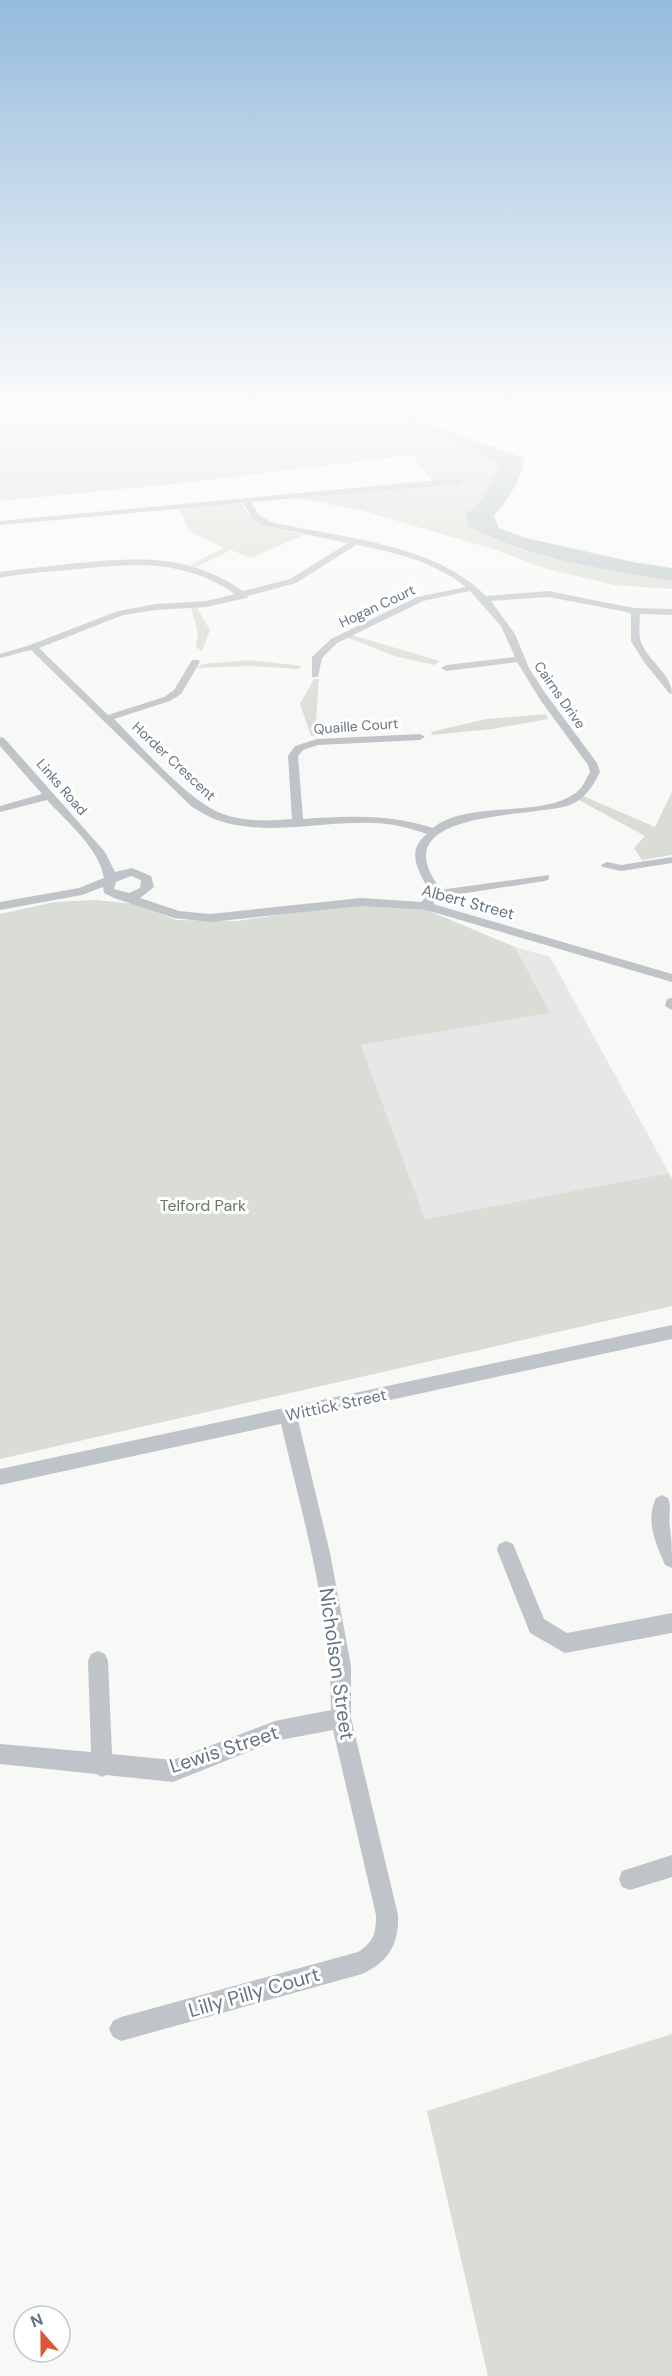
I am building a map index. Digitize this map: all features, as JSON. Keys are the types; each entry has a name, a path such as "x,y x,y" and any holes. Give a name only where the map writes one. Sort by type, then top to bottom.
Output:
{"street":[{"path":"0,523 35,520"},
{"name":"Cairns Drive","path":"261,520 268,524 355,542 432,564 460,578 484,599 510,634 519,659 530,678 593,765 594,778 581,795 569,802 465,819 433,832"},
{"path":"2,656 33,647 121,613 156,607 206,604 244,596 293,581 355,542"},
{"path":"0,575 135,560 173,562 207,573 232,586 244,596"},
{"name":"Hogan Court","path":"315,675 317,657 334,641 420,599 472,588"},
{"path":"484,599 548,594 632,611 672,612"},
{"path":"632,611 635,614 636,641 672,691"},
{"name":"Horder Crescent","path":"33,647 204,811 232,821 246,823 378,818 404,821 433,832"},
{"path":"446,668 519,659"},
{"path":"108,718 178,692 195,662"},
{"path":"655,670 670,669"},
{"name":"Quaille Court","path":"298,821 293,756 299,748 317,742 420,737"},
{"name":"Links Road","path":"0,740 101,854 118,867 147,878 148,887"},
{"path":"0,808 50,796"},
{"path":"433,832 422,845 420,854 422,865 436,894"},
{"name":"Links Road","path":"101,854 108,867 110,880 108,890 121,897"},
{"path":"607,865 621,868 672,860"},
{"path":"0,906 40,897 68,894 94,887 118,875 132,872"},
{"path":"427,906 427,901 436,894 545,877"},
{"path":"68,894 121,897 139,895 148,887"},
{"name":"Albert Street","path":"148,887 152,898 162,907 178,915"},
{"name":"Albert Street","path":"121,897 178,915 210,918 238,917 361,902 427,906 672,978"},
{"name":"Wittick Street","path":"0,1477 672,1332"},
{"name":"Nicholson Street","path":"288,1416 321,1553 341,1666 341,1718 387,1915 387,1933 382,1947"},
{"path":"662,1504 660,1527 672,1558"},
{"path":"506,1550 537,1626 565,1643 672,1623"},
{"path":"98,1661 102,1766"},
{"name":"Lewis Street","path":"0,1754 102,1766 173,1771 276,1731 341,1718"},
{"path":"630,1879 672,1866"},
{"name":"Lilly Pilly Court","path":"121,2029 362,1962 376,1956 382,1947"}],"shaded area":[{"path":"467,520 496,520 499,528 526,538 633,562 672,568 672,581 541,555 468,526"},
{"path":"515,947 550,957 669,1173 425,1219 361,1045 549,1013"}],"green space":[{"path":"184,520 256,520 277,529 303,535 251,558 231,550 196,567 189,565 224,548 189,531"},
{"path":"394,520 471,520 486,536 523,550 672,581 672,589 614,585 547,569 493,549"},
{"path":"196,606 210,630 202,651 196,647 198,633 191,607"},
{"path":"348,634 440,661 434,665 394,656 344,636"},
{"path":"249,660 302,666 299,669 248,666 197,668 202,664"},
{"path":"314,679 319,679 315,736 311,736 300,704"},
{"path":"546,714 548,719 492,729 432,735 431,732 486,719"},
{"path":"672,792 672,855 642,860 634,848 645,836 577,799 583,796 655,827"},
{"name":"Telford Park","path":"96,900 136,904 176,920 237,921 348,905 427,910 515,947 550,1013 361,1045 425,1219 669,1173 672,1179 672,1306 0,1459 0,914 55,902"},
{"path":"672,2034 672,2376 488,2376 427,2111"}]}
